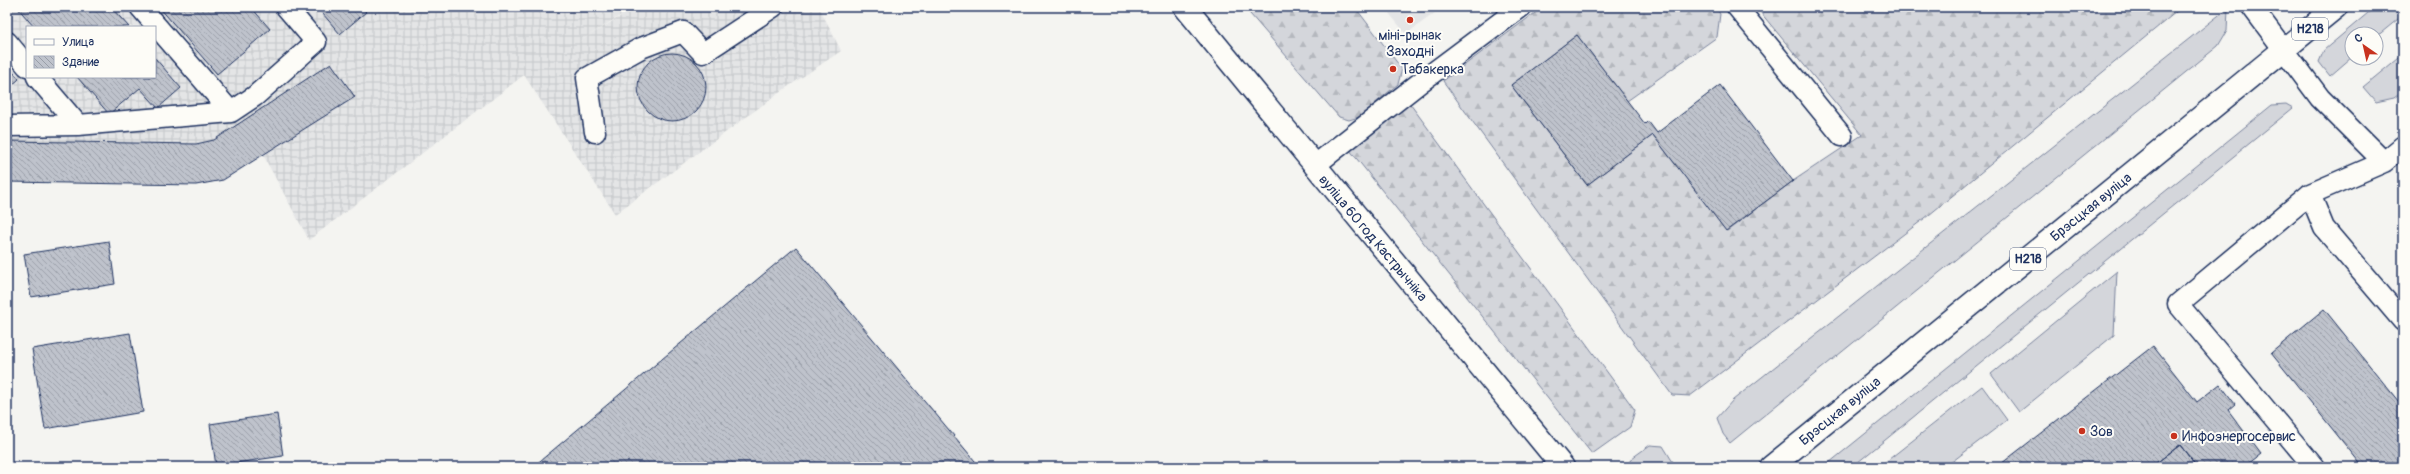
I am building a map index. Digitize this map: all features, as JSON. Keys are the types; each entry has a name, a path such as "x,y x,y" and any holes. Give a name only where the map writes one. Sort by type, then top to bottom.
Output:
{"main road":[{"name":"вуліца 60 год Кастрычніка","path":"1185,7 1314,166 1563,467"},
{"name":"Брэсцкая вуліца","path":"1771,467 2336,7"}],"lane":[{"path":"140,7 231,112"},
{"path":"7,126 78,125 231,112 255,96 316,42 286,7"},
{"path":"595,132 587,78 641,48 683,32 703,53 773,7"},
{"path":"1314,166 1422,81 1522,7"},
{"path":"1737,7 1842,136"},
{"path":"2252,7 2320,98 2384,162"},
{"path":"7,42 26,65"},
{"path":"38,78 78,125"},
{"path":"2314,467 2178,304 2310,194 2384,162 2403,146"},
{"path":"2310,194 2324,228 2403,321"}],"shaded area":[{"path":"7,7 634,7 580,41 636,7 819,7 841,51 783,90 615,214 524,75 309,240 263,155 223,180 196,185 7,182"},
{"name":"міні-рынак Заходні","path":"1384,7 1443,7 1406,34"}],"green space":[{"path":"1244,7 1355,7 1402,69 1398,84 1359,117 1349,120 1339,117"},
{"path":"1543,7 1715,7 1720,14 1717,37 1627,101 1577,35 1511,85 1587,185 1653,135 1727,231 1793,181 1862,135 1756,7 2182,7 1929,215 1690,396 1672,395 1443,81"},
{"path":"2375,7 2403,7 2403,15 2384,30 2384,26 2352,26"},
{"path":"2228,8 2227,31 2218,46 1730,443 1723,434 1717,418 1733,400"},
{"path":"2344,33 2344,64 2330,76 2319,62 2324,50"},
{"path":"2403,54 2403,91 2394,98 2376,102 2363,87"},
{"path":"1405,97 1635,410 1630,427 1592,454 1345,144"},
{"path":"2286,104 2293,108 1852,467 1824,467 2272,105"},
{"path":"2117,271 2114,335 2019,412 1991,374"},
{"path":"1982,386 2007,420 1945,467 1879,467"},
{"path":"1650,445 1663,446 1676,467 1626,467 1632,458"}],"building":[{"path":"17,7 111,7 128,26 33,26"},
{"path":"159,7 251,7 270,29 217,74"},
{"path":"317,7 361,7 366,12 340,34"},
{"path":"1577,35 1645,124 1648,121 1657,133 1720,85 1793,181 1726,231 1653,135 1587,185 1511,85"},
{"path":"672,53 685,56 696,63 703,74 706,87 703,100 696,111 685,118 672,121 659,118 648,111 641,100 638,87 641,74 648,63 659,56"},
{"path":"156,59 181,88 158,108 140,88 109,114 78,78 156,78"},
{"path":"331,63 355,97 223,180 196,185 7,182 7,141 196,144 214,140"},
{"path":"7,65 19,79 7,90"},
{"path":"109,241 115,284 31,297 24,254"},
{"path":"796,247 980,467 534,466"},
{"path":"2324,309 2403,407 2403,467 2363,467 2271,353"},
{"path":"130,333 143,412 45,429 32,349"},
{"path":"2153,346 2197,402 2220,384 2235,404 2228,410 2261,454 2244,467 2197,467 2180,445 2151,467 1997,467"},
{"path":"277,414 283,456 216,466 210,424"},
{"path":"2180,445 2197,467 2151,467"}],"place":[{"name":"міні-рынак Заходні","path":"1410,20"},
{"name":"Табакерка","path":"1393,69"},
{"name":"Зов","path":"2082,431"},
{"name":"Инфоэнергосервис","path":"2174,436"}]}
